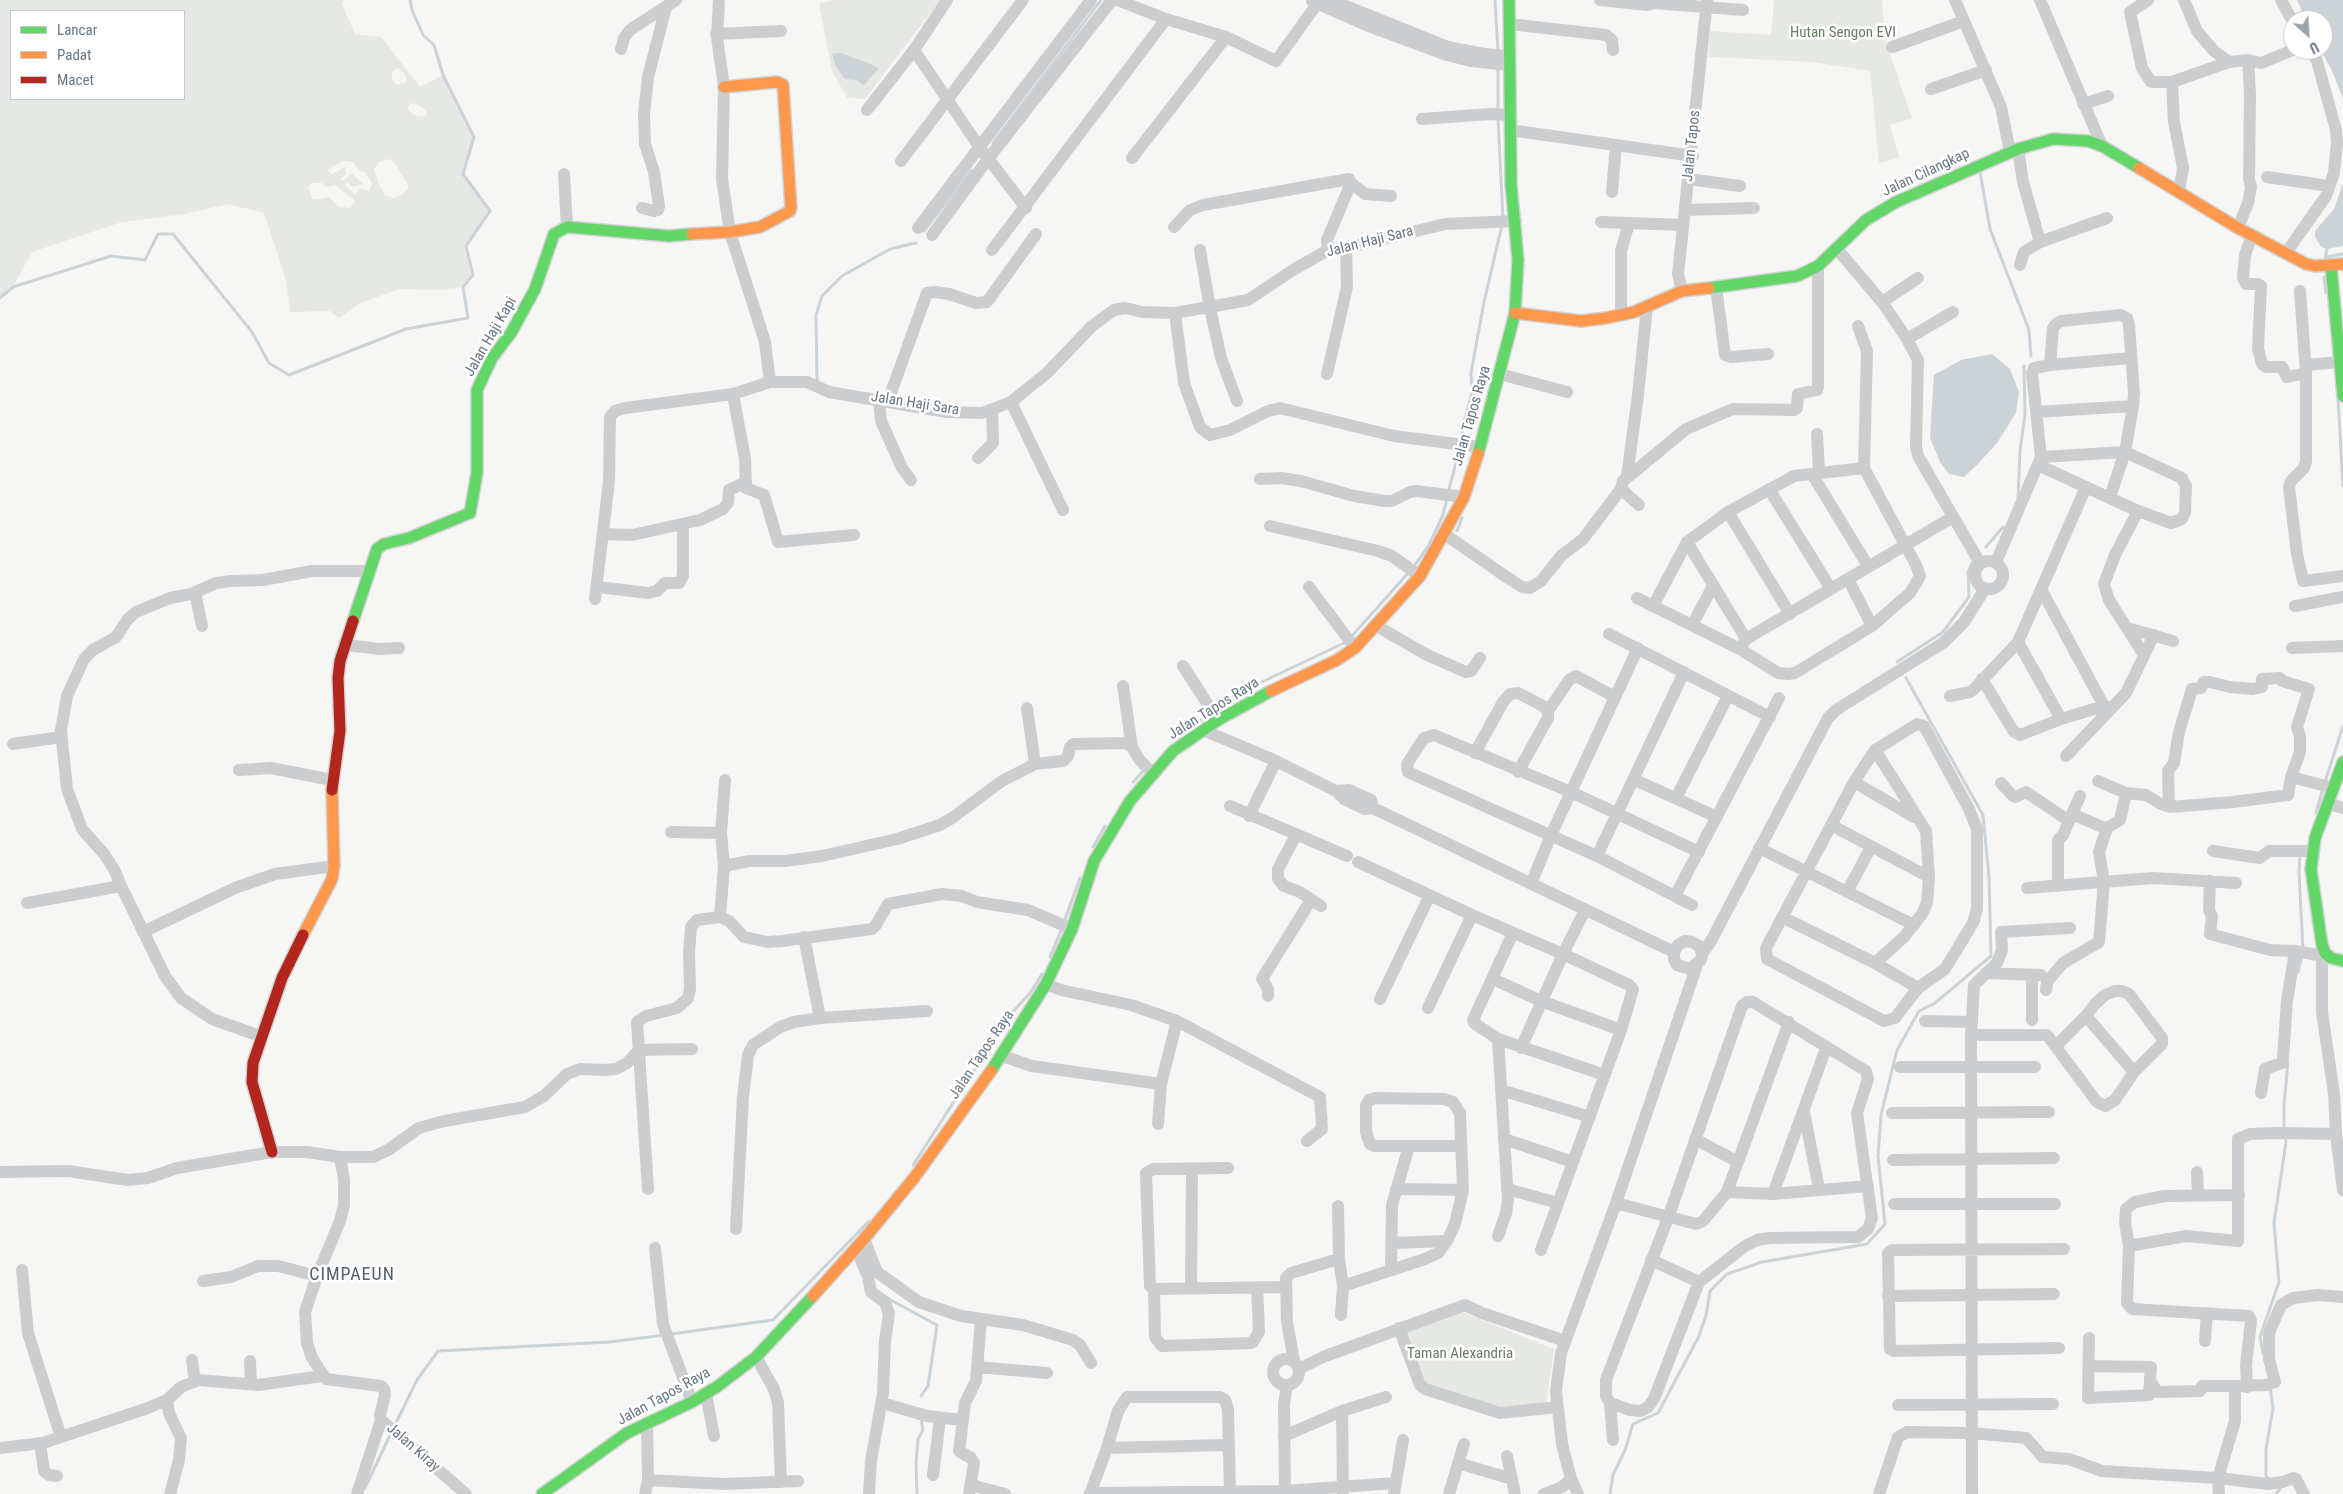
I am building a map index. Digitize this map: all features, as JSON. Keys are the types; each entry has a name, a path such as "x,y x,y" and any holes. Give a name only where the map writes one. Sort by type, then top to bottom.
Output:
{"street":[{"path":"718,0 716,34 724,87 722,179 730,232 760,326 770,382"},
{"path":"867,110 914,50 947,0"},
{"path":"901,161 1022,0"},
{"path":"932,235 984,154 1091,0"},
{"path":"918,228 984,154 1112,0"},
{"path":"1116,0 1166,19 1226,37 1276,61 1313,2 1397,38 1460,54 1496,60"},
{"path":"1331,0 1448,47 1460,54"},
{"name":"Jalan Tapos Raya","path":"542,1494 627,1433 692,1402 706,1393 756,1357 779,1334 860,1244 936,1149 1002,1056 1046,984 1064,925 1094,861 1150,771 1203,730 1213,714 1258,697 1337,660 1351,643 1375,625 1414,571 1446,534 1454,496 1480,447 1515,313 1518,260 1508,221 1511,184 1510,130 1500,115 1496,60 1509,24 1509,0"},
{"path":"1600,0 1648,5 1653,3 1707,3 1743,10"},
{"path":"1955,0 2001,107 2040,242"},
{"path":"2040,0 2057,35 2068,69 2102,146"},
{"path":"2148,0 2130,12 2142,68 2151,82 2172,82 2229,62 2248,60 2261,63 2283,54"},
{"path":"2184,0 2198,31 2214,51 2229,62"},
{"name":"Jalan Tapos","path":"1682,291 1678,274 1707,3"},
{"path":"621,49 624,38 630,30 671,4"},
{"path":"642,208 654,211 658,210 659,206 654,172 645,144 644,114 648,77 671,4"},
{"path":"992,250 1026,208 1166,19"},
{"path":"1892,47 1964,21"},
{"path":"1509,24 1606,35 1612,40 1613,50"},
{"path":"716,34 781,31"},
{"path":"1132,158 1226,37"},
{"path":"914,50 984,154 1026,208"},
{"path":"2238,228 2252,187 2249,179 2250,94 2248,60"},
{"path":"2286,253 2323,200 2334,173 2336,136 2316,60"},
{"path":"1931,89 1986,70"},
{"path":"564,174 567,227 669,236 730,232 760,227 790,211 783,85 777,82 724,87"},
{"path":"2172,82 2174,122 2183,168 2180,192"},
{"path":"2084,104 2108,96"},
{"path":"1422,118 1500,115"},
{"path":"1510,130 1692,156"},
{"name":"Jalan Cilangkap","path":"1515,313 1582,320 1620,315 1682,291 1790,277 1818,266 1866,220 1896,202 2014,151 2053,139 2068,138 2088,141 2102,146 2238,228 2286,253 2315,266 2335,265"},
{"path":"1612,192 1616,145"},
{"path":"2267,177 2329,186"},
{"path":"1174,226 1190,210 1207,204 1349,179 1351,183 1365,194 1391,196"},
{"path":"1688,179 1740,186"},
{"path":"1328,250 1326,240 1351,183"},
{"path":"1685,210 1754,208"},
{"path":"2020,265 2024,252 2040,242 2107,218"},
{"name":"Jalan Haji Sara","path":"683,526 683,576 679,583 665,583 657,591 648,593 596,593 609,481 610,417 615,411 625,408 733,394 770,382 808,382 829,392 946,412 982,413 1011,402 1047,373 1092,326 1114,310 1125,308 1142,312 1175,313 1248,300 1293,270 1328,250 1346,248 1445,224 1508,221"},
{"path":"1601,222 1683,225"},
{"path":"1620,315 1621,251 1629,223"},
{"name":"Jalan Haji Kapi","path":"368,571 376,549 384,544 409,538 457,520 470,513 473,505 477,473 477,390 492,358 511,332 535,289 554,234 567,227"},
{"path":"911,480 902,468 881,421 884,400 927,293 949,294 976,303 987,302 1036,234"},
{"path":"2252,235 2245,255 2243,278 2246,284 2258,284 2261,286 2258,349 2262,364 2266,367 2282,367 2287,377 2306,369 2336,363"},
{"path":"1327,374 1347,287 1346,248"},
{"path":"1836,248 1882,302 1907,339 1918,360 1916,446 1918,456 1980,563"},
{"path":"1200,250 1221,358 1237,401"},
{"path":"2335,265 2336,363 2343,396"},
{"path":"1446,534 1522,587 1530,588 1541,581 1560,556 1583,539 1621,489 1621,485 1627,476 1686,429 1733,409 1794,410 1797,408 1798,394 1817,390 1818,387 1818,266"},
{"path":"1882,302 1918,278"},
{"path":"1716,288 1725,355 1731,358 1768,354"},
{"path":"2300,291 2306,369 2306,461 2304,468 2291,481 2289,487 2301,576 2306,582 2343,576"},
{"path":"1627,476 1647,306"},
{"path":"1907,339 1953,312"},
{"path":"1175,313 1184,383 1200,427 1210,435 1230,430 1268,411 1280,408 1292,410 1306,416 1394,436 1480,447"},
{"path":"2050,364 2053,328 2056,324 2061,321 2121,315 2126,318 2129,325 2133,406 2125,452 2110,497"},
{"path":"1637,598 1692,625 1743,644 1778,673 1788,674 1794,673 1872,626 1910,593 1920,576 1906,545 1864,468 1867,351 1858,326"},
{"path":"1996,562 2040,461 2032,373 2038,366 2050,364 2131,358"},
{"path":"1500,374 1567,392"},
{"path":"733,394 745,459 747,490 764,495 778,542 854,535"},
{"path":"1011,402 1063,510"},
{"path":"2036,412 2133,406"},
{"path":"978,458 993,443 992,410"},
{"path":"1817,434 1815,473 1868,566"},
{"path":"2125,452 2182,478 2186,486 2185,512 2182,519 2171,523 2138,511 2086,487 2040,461 2125,452"},
{"path":"1653,606 1687,542 1728,512 1794,476 1864,468"},
{"path":"1260,479 1281,478 1301,481 1354,496 1384,501 1392,501 1410,492 1454,496"},
{"path":"604,534 632,535 683,526 723,509 728,503 729,490 746,482"},
{"path":"1950,696 1970,692 2018,642 2086,487"},
{"path":"1621,489 1639,505"},
{"path":"1770,489 1831,589"},
{"path":"2138,511 2115,555 2104,584 2109,600 2144,655"},
{"path":"1728,512 1790,614"},
{"path":"1743,644 1868,566 1954,517"},
{"path":"1270,526 1378,551 1414,571"},
{"path":"1687,542 1714,586 1743,644"},
{"path":"1988,560 1996,562 2001,567 2003,573 2002,580 1992,589 1985,589 1978,585 1975,577 1980,563 1988,560"},
{"path":"260,1036 212,1019 181,998 165,976 114,868 82,830 67,789 61,737 67,696 80,664 88,654 116,637 125,623 136,612 170,598 196,592 216,583 270,579 312,571 368,571 340,661 338,678 340,731 332,780 331,813 334,866 332,879 282,978 260,1036 253,1063 252,1082 272,1152"},
{"path":"1848,579 1872,626"},
{"path":"1692,625 1714,586"},
{"path":"1309,587 1351,643"},
{"path":"1578,1494 1571,1478 1562,1444 1557,1373 1566,1338 1616,1203 1699,959 1699,946 1692,942 1685,941 1678,945 1674,952 1674,959 1678,965 1690,969 1699,959 1711,941 1828,718 1836,710 1943,642 1964,622 1985,589"},
{"path":"2041,589 2108,707"},
{"path":"196,592 202,626"},
{"path":"2295,606 2343,597"},
{"path":"1375,625 1427,655 1466,672 1471,671 1480,658"},
{"path":"2127,628 2173,641"},
{"path":"1610,634 1770,717"},
{"path":"2066,756 2108,707 2126,693 2154,635"},
{"path":"2018,642 2061,719"},
{"path":"346,645 380,649 399,648"},
{"path":"2292,648 2343,646"},
{"path":"1531,884 1570,792 1638,648"},
{"path":"1183,666 1213,714"},
{"path":"1597,856 1635,780 1684,672"},
{"path":"1518,772 1548,718 1548,712 1569,680 1576,676 1615,697"},
{"path":"2098,781 2126,793 2146,796 2169,806 2233,802 2288,795 2291,777 2300,752 2300,736 2297,726 2309,689 2282,681 2280,678 2262,679 2262,687 2253,689 2204,682 2202,688 2192,689 2179,732 2174,763 2168,771 2169,806"},
{"path":"1982,679 2014,732 2020,735 2061,719 2108,707"},
{"path":"1124,686 1132,747 1139,759 1150,771"},
{"path":"1475,752 1503,702 1510,694 1518,693 1543,706 1548,712"},
{"path":"1676,798 1728,696"},
{"path":"1674,896 1779,698"},
{"path":"1027,708 1034,764"},
{"path":"1920,724 1969,809 1977,829 1976,916 1945,969 1918,988 1895,1018 1884,1022 1767,959 1766,948 1854,782 1875,750 1920,724"},
{"path":"1203,730 1276,761 1336,791 1349,801 1366,809 1373,808 1674,952"},
{"path":"1692,905 1597,856 1408,772 1407,764 1424,738 1428,735 1434,735 1518,772 1570,792 1699,852"},
{"path":"13,744 61,737"},
{"path":"724,866 749,861 785,861 822,856 897,840 940,825 1002,781 1034,764 1063,761 1068,756 1070,747 1073,744 1126,743 1132,747"},
{"path":"1875,750 1927,836 1929,877 1927,902 1914,924 1875,963"},
{"path":"1249,816 1276,761"},
{"path":"2213,851 2260,858 2267,852 2304,851 2315,838 2343,762"},
{"path":"239,770 271,768 332,780"},
{"path":"2291,777 2334,788"},
{"path":"720,917 724,866 721,833 725,780"},
{"path":"1635,780 1716,817"},
{"path":"1854,782 1917,819"},
{"path":"2001,783 2012,796 2016,797 2026,792 2071,817 2107,829"},
{"path":"2046,990 2047,982 2063,963 2098,942 2104,882 2099,852 2107,829 2120,820 2126,793"},
{"path":"2058,886 2057,843 2080,796"},
{"path":"2328,804 2343,808"},
{"path":"1230,806 1249,816 1352,859 1472,916 1563,954 1630,985 1632,995 1621,1030 1542,1250"},
{"path":"1831,825 1929,877"},
{"path":"670,832 721,833"},
{"path":"1268,996 1268,990 1262,979 1316,903 1284,886 1278,879 1278,869 1296,836"},
{"path":"1848,892 1871,847"},
{"path":"1759,848 1914,924"},
{"path":"2304,851 2311,869 2317,921 2324,955 2322,1012 2339,1094 2336,1134 2343,1190"},
{"path":"143,932 235,888 275,874 334,866"},
{"path":"2027,888 2153,878 2236,883"},
{"path":"2210,881 2210,910 2212,916 2210,934 2270,950 2324,955 2343,962"},
{"path":"27,903 121,886"},
{"path":"648,1189 637,1022 646,1016 677,1008 688,998 690,989 691,927 697,920 720,917 729,921 744,938 768,942 872,929 876,926 888,904 942,894 962,896 977,902 1028,910 1064,925"},
{"path":"1380,999 1430,895"},
{"path":"1521,1048 1541,1001 1585,910"},
{"path":"1428,1008 1472,916"},
{"path":"1782,917 1875,963 1918,988"},
{"path":"1972,1494 1971,1067 1974,985 1997,963 2002,950 2001,932 2070,928"},
{"path":"1513,933 1473,1020 1477,1026 1498,1039 1605,1075"},
{"path":"804,937 820,1018"},
{"path":"2261,1093 2265,1069 2282,1062 2288,1001 2300,952"},
{"path":"1986,973 2037,975 2032,1020"},
{"path":"1492,979 1541,1001 1621,1030"},
{"path":"1046,984 1061,990 1131,1005 1177,1021 1320,1097 1322,1129 1307,1141"},
{"path":"1925,1021 1972,1028 2047,1035 2097,1102 2106,1106 2115,1100 2134,1072 2162,1044 2162,1038 2129,994 2115,991 2095,1004 2086,1016 2056,1046"},
{"path":"1610,1403 1630,1410 1641,1411 1654,1399 1699,1282 1724,1261 1757,1240 1858,1237 1868,1229 1872,1218 1858,1113 1868,1080 1866,1071 1826,1048 1789,1022 1752,1002 1746,1002 1742,1006 1668,1218 1606,1380 1606,1396 1610,1403 1613,1440"},
{"path":"736,1230 743,1097 750,1049 755,1042 780,1027 794,1022 820,1018 926,1011"},
{"path":"2086,1016 2134,1072"},
{"path":"1158,1124 1162,1084 1177,1021"},
{"path":"1616,1203 1668,1218 1696,1224 1700,1223 1727,1192 1789,1022"},
{"path":"1498,1039 1507,1189 1506,1213 1498,1236"},
{"path":"1773,1194 1826,1048"},
{"path":"0,1172 68,1171 118,1180 137,1180 177,1168 272,1152 307,1152 340,1157 379,1155 419,1128 444,1120 525,1107 544,1096 567,1074 580,1069 616,1069 628,1063 639,1050 692,1049"},
{"path":"1002,1056 1032,1066 1162,1084"},
{"path":"1900,1067 2035,1067"},
{"path":"1501,1090 1590,1117"},
{"path":"1343,1286 1424,1260 1438,1253 1447,1241 1455,1224 1463,1190 1460,1113 1453,1102 1444,1099 1375,1098 1369,1100 1366,1105 1366,1132 1370,1144 1461,1146"},
{"path":"1804,1112 1818,1189"},
{"path":"1892,1113 1971,1114 2049,1112"},
{"path":"2129,1246 2186,1236 2238,1241 2238,1139 2250,1134 2336,1134"},
{"path":"1504,1139 1573,1162"},
{"path":"1695,1139 1738,1162"},
{"path":"1391,1270 1392,1205 1408,1146"},
{"path":"0,1448 40,1443 61,1437 167,1400 181,1387 195,1381 210,1379 265,1384 322,1376 312,1358 305,1326 307,1305 340,1221 344,1205 344,1180 340,1157"},
{"path":"1893,1160 2054,1158"},
{"path":"1228,1168 1153,1169 1146,1173 1148,1282 1154,1288 1155,1337 1162,1346 1252,1343 1259,1332 1257,1287"},
{"path":"1191,1288 1192,1169"},
{"path":"2197,1172 2198,1195"},
{"path":"1727,1192 1773,1194 1868,1186"},
{"path":"1396,1188 1463,1190"},
{"path":"1507,1189 1558,1203"},
{"path":"2219,1494 2218,1478 2235,1421 2250,1318 2130,1307 2127,1303 2129,1246 2125,1222 2126,1209 2134,1202 2165,1196 2239,1196"},
{"path":"1894,1204 2055,1204"},
{"path":"1338,1206 1339,1259 1343,1286 1341,1315"},
{"path":"1392,1243 1447,1241"},
{"path":"860,1244 874,1266 895,1286 919,1302 954,1314 1022,1325 1073,1340 1080,1345 1091,1363"},
{"path":"860,1244 871,1292 888,1307 882,1403 871,1462 869,1494"},
{"path":"655,1248 663,1324 692,1402"},
{"path":"2058,1348 1894,1351 1890,1349 1888,1253 1892,1250 2064,1249"},
{"path":"1339,1259 1291,1273 1286,1278 1287,1322 1296,1365 1295,1381 1287,1385 1283,1384 1276,1379 1274,1366 1280,1360 1296,1365 1323,1358 1457,1306 1465,1305 1471,1307 1472,1304 1481,1306 1566,1338"},
{"path":"1651,1260 1699,1282"},
{"path":"203,1281 231,1277 258,1266 278,1266 317,1276"},
{"path":"22,1270 28,1333 61,1437"},
{"path":"1154,1288 1286,1287"},
{"path":"1888,1296 2054,1294"},
{"path":"2150,1380 2157,1392 2200,1391 2202,1386 2270,1384 2270,1334 2281,1305 2293,1298 2318,1295 2343,1297"},
{"path":"2205,1341 2207,1313"},
{"path":"981,1319 976,1381 968,1393 962,1420 959,1451 973,1460 970,1489 1005,1494"},
{"path":"1399,1328 1420,1384 1425,1389 1500,1413 1558,1407"},
{"path":"2089,1338 2088,1398 2149,1395 2151,1367 2089,1366"},
{"path":"756,1357 774,1389 778,1403 781,1482"},
{"path":"192,1360 195,1381"},
{"path":"250,1361 251,1384"},
{"path":"976,1366 1047,1373"},
{"name":"Jalan Kiray","path":"322,1376 331,1381 381,1386 385,1395 380,1415 387,1426 466,1494"},
{"path":"1285,1492 1284,1404 1287,1385"},
{"path":"706,1393 714,1436"},
{"path":"1230,1492 1228,1409 1225,1400 1220,1397 1127,1397 1118,1411 1107,1448 1090,1493 1285,1492 1395,1489 1403,1440"},
{"path":"1284,1436 1342,1412 1386,1397"},
{"path":"167,1400 168,1413 180,1434 181,1442 179,1460 170,1494"},
{"path":"882,1403 940,1419 962,1420"},
{"path":"1898,1405 2053,1404"},
{"path":"1342,1412 1343,1490"},
{"path":"932,1475 940,1419"},
{"path":"645,1494 648,1480 647,1423"},
{"path":"357,1494 387,1426"},
{"path":"1879,1494 1898,1437 1907,1432 1972,1433 2026,1438 2043,1457 2069,1459 2102,1471 2218,1478 2268,1484 2287,1481 2293,1478 2296,1479 2304,1494"},
{"path":"40,1443 44,1471 49,1476 57,1476"},
{"path":"1449,1494 1464,1444"},
{"path":"1107,1448 1228,1445"},
{"path":"1507,1456 1515,1494"},
{"path":"1458,1463 1512,1479"},
{"path":"1546,1493 1562,1487 1571,1478"},
{"path":"648,1480 724,1489 798,1481"}],"green space":[{"path":"0,0 343,0 342,4 355,34 381,37 420,87 443,75 474,137 463,174 490,211 466,246 473,275 463,287 440,290 400,289 360,303 339,318 330,311 290,312 286,280 264,213 228,204 184,214 122,222 32,252 13,287 0,298","holes":["398,68 405,74 407,82 396,85 392,79 392,72","411,103 419,105 426,110 427,115 421,117 412,114 407,108","387,159 394,162 409,187 402,195 394,198 385,195 374,169 379,162","343,161 353,162 359,171 366,173 372,184 369,191 360,188 355,194 345,185 347,182 352,187 363,184 352,173 343,181 340,179 346,174 345,167 332,174 327,170","311,183 322,183 327,187 335,185 355,201 350,208 339,207 329,197 313,200 308,188"]},
{"path":"836,0 940,0 865,99 847,98 832,71 819,3"},
{"name":"Hutan Sengon EVI","path":"1774,0 1882,0 1885,40 1912,118 1890,125 1899,158 1879,163 1870,71 1812,62 1708,57 1710,31 1771,35"},
{"name":"Taman Alexandria","path":"1460,1311 1554,1349 1546,1405 1502,1409 1425,1386 1405,1330"}],"shaded area":[{"path":"2297,0 2343,0 2343,99 2326,60 2333,60 2333,10 2302,10"},
{"path":"841,53 879,68 864,85 856,80 845,79 836,67 832,54"},
{"path":"2343,183 2343,246 2327,249 2321,247 2315,237 2315,231 2334,209"},
{"path":"1992,354 2010,369 2019,392 2016,413 1997,443 1964,477 1949,474 1940,462 1930,438 1934,375 1961,360"}],"waterway":[{"path":"0,298 13,287 111,256 145,260 158,234 173,234 252,332 269,363 289,375 406,329 468,318 463,287 473,275 466,246 490,211 463,174 474,137 443,75 434,45 423,35 412,10 410,0"},
{"path":"993,143 1101,0"},
{"path":"1495,0 1498,52"},
{"path":"1498,68 1498,112"},
{"path":"1498,118 1503,219"},
{"path":"924,231 972,170"},
{"path":"1980,172 1990,229 2029,330 2031,356"},
{"path":"1461,442 1463,425 1472,393 1471,373 1484,302 1502,225"},
{"path":"817,384 816,315 822,296 842,276 890,249 916,243"},
{"path":"2325,260 2327,249"},
{"path":"2326,257 2343,254"},
{"path":"2324,277 2326,293"},
{"path":"2018,498 2020,451 2025,414 2024,366"},
{"path":"2338,398 2343,486"},
{"path":"1448,493 1460,448"},
{"path":"1414,566 1429,545 1443,515 1447,499"},
{"path":"1457,531 1462,518"},
{"path":"1986,547 2003,527"},
{"path":"1897,662 1943,632 1969,597 1968,572 1972,563"},
{"path":"1351,637 1410,571"},
{"path":"1262,682 1346,642"},
{"path":"1610,1494 1613,1475 1625,1450 1633,1424 1658,1413 1698,1338 1706,1316 1710,1291 1727,1274 1762,1262 1867,1244 1885,1224 1878,1156 1881,1115 1897,1050 1919,1011 1935,1003 1991,956 1989,877 1983,815 1906,678"},
{"path":"1214,710 1246,691"},
{"path":"1185,733 1209,714"},
{"path":"2325,782 2343,726"},
{"path":"1133,782 1145,769"},
{"path":"2316,813 2323,788"},
{"path":"1093,847 1105,826"},
{"path":"2300,854 2299,872 2303,950"},
{"path":"1064,922 1080,878"},
{"path":"1050,957 1062,928"},
{"path":"2298,972 2302,956"},
{"path":"913,1165 1010,1015 1030,993 1042,974"},
{"path":"2284,1130 2288,1062"},
{"path":"2263,1353 2260,1337 2279,1282 2274,1223 2286,1142 2285,1137"},
{"path":"671,1334 773,1320 869,1221"},
{"path":"889,1299 937,1325 928,1386 921,1396"},
{"path":"394,1427 417,1380 438,1351 609,1342 665,1335"},
{"path":"2270,1386 2273,1408 2266,1449 2266,1476 2270,1480"},
{"path":"917,1494 916,1463 918,1439 923,1430 921,1418"},
{"path":"365,1488 391,1433"},
{"path":"2276,1494 2280,1489 2277,1486"}],"traffic: fast":[{"path":"1478,454 1515,313 1518,260 1511,184 1509,0"},
{"path":"1709,288 1797,276 1818,266 1866,220 1896,202 2018,149 2053,139 2088,141 2102,146 2139,168"},
{"path":"353,621 377,549 384,544 409,538 470,513 477,473 477,390 492,358 511,333 535,289 554,234 567,227 669,236 692,234"},
{"path":"2331,266 2343,396"},
{"path":"991,1071 1046,984 1072,929 1094,861 1130,801 1173,751 1218,720 1271,691"},
{"path":"2343,762 2315,838 2311,869 2322,945 2325,953 2331,958 2343,961"},
{"path":"542,1494 627,1433 692,1402 718,1386 756,1357 813,1296"}],"traffic: slow":[{"path":"692,234 730,232 760,227 790,211 791,208 783,85 777,82 724,87"},
{"path":"2139,168 2238,228 2306,264 2315,266 2343,264"},
{"path":"1515,313 1581,321 1606,318 1634,312 1682,291 1709,288"},
{"path":"1271,691 1337,660 1355,648 1420,576 1464,497 1478,454"},
{"path":"303,935 332,879 334,866 332,790"},
{"path":"813,1296 864,1239 914,1178 991,1071"}],"traffic: jam":[{"path":"332,790 340,731 338,678 340,661 353,621"},
{"path":"272,1152 252,1082 253,1063 282,978 303,935"}],"district":[{"name":"CIMPAEUN","path":"352,1275"}]}
